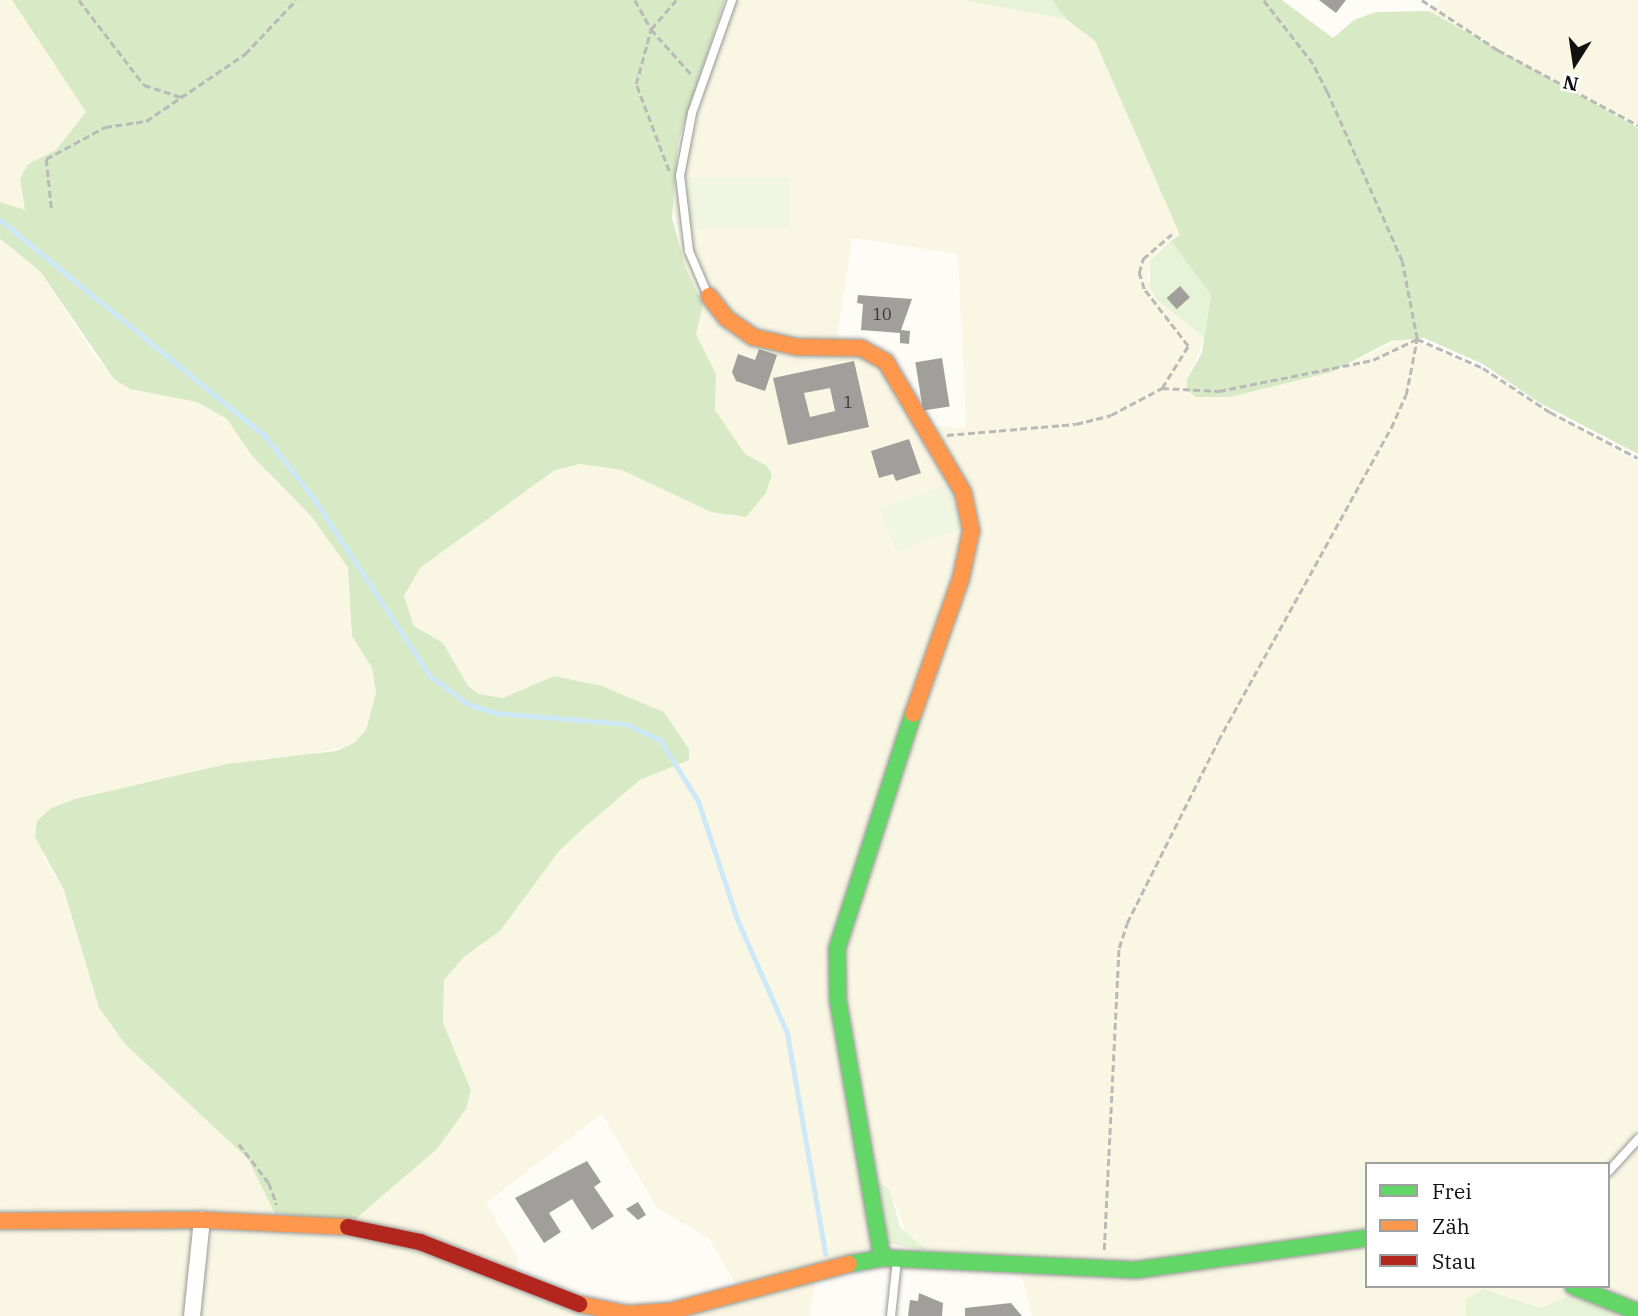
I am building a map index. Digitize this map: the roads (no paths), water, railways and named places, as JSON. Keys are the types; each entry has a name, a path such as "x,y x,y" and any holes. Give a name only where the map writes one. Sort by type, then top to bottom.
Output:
{"street":[{"path":"709,296 726,318 753,337 797,347 874,352 886,362 926,435 963,492 971,531 968,552 852,890 837,949 838,1000 889,1257"},
{"path":"192,1316 202,1220"},
{"path":"0,1222 279,1222 388,1233 583,1305 628,1314 671,1311 813,1270 889,1257 1104,1270 1175,1267 1365,1238"},
{"path":"1578,1288 1638,1312"}],"lane":[{"path":"709,296 687,242 680,176 701,84 732,0"},
{"path":"1610,1170 1638,1139"},
{"path":"889,1257 891,1316"}],"waterway":[{"path":"0,220 264,435 314,499 430,676 468,704 496,713 626,724 660,740 698,801 737,919 787,1033 825,1254"}]}
